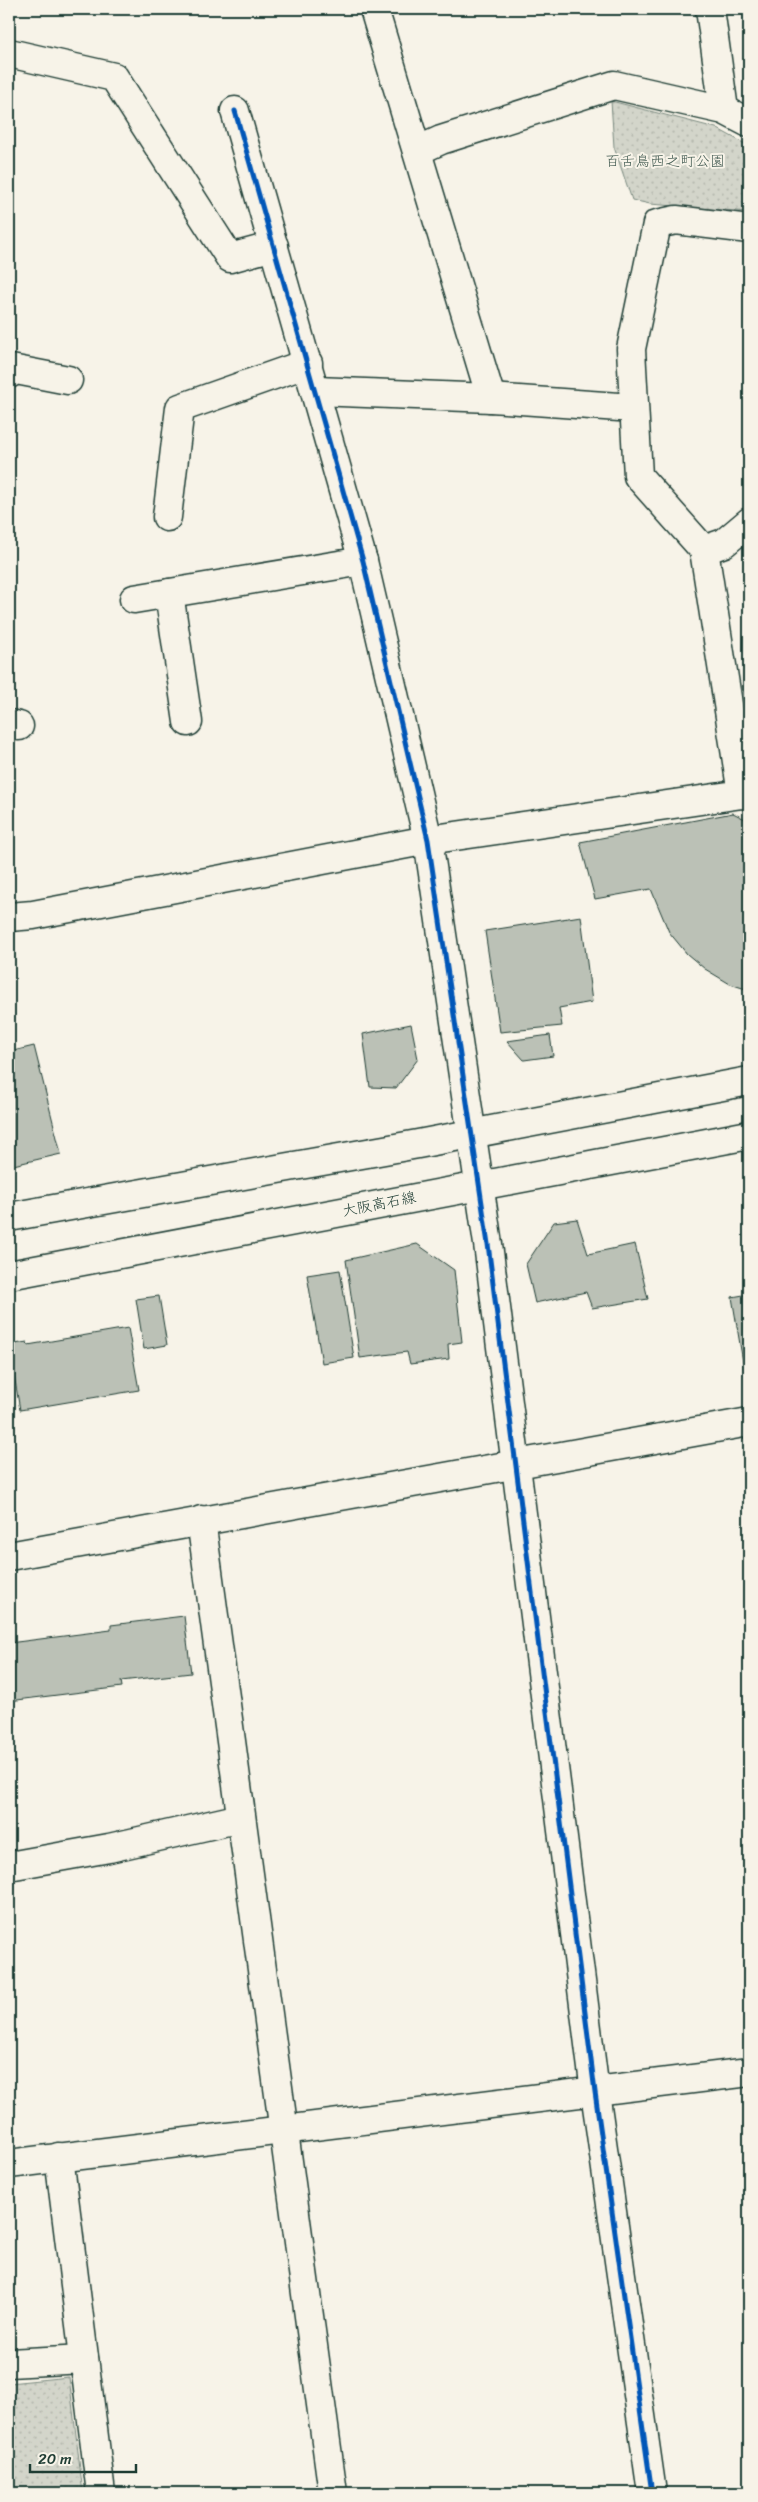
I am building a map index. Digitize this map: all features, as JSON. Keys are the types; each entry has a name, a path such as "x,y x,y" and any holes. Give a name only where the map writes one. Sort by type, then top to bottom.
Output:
{"street":[{"path":"374,9 491,398"},
{"path":"710,9 724,110"},
{"path":"9,53 114,77 230,258 274,246"},
{"path":"417,151 441,140 614,85 724,110 749,123"},
{"path":"235,111 363,561 428,840 477,1185 488,1244 596,2092 652,2493"},
{"path":"9,916 33,915 428,840 745,795 704,550 638,476 631,349 657,224 676,220 749,229"},
{"path":"167,518 180,408 308,363"},
{"path":"9,374 11,369 68,380"},
{"path":"316,391 491,398 634,408"},
{"path":"704,550 724,543 749,522"},
{"path":"134,599 363,561"},
{"path":"169,593 188,722"},
{"path":"9,1217 471,1134 749,1081"},
{"name":"大阪高石線","path":"9,1275 749,1134"},
{"path":"9,1556 517,1462 749,1422"},
{"path":"201,1520 333,2493"},
{"path":"9,1866 109,1848 241,1818"},
{"path":"9,2164 749,2072"},
{"path":"59,2157 101,2493"},
{"path":"9,2363 84,2359"}],"green space":[{"name":"百舌鳥西之町公園","path":"611,101 716,128 749,146 749,212 650,204 632,200 614,147"},
{"path":"69,2377 83,2493 9,2493 9,2383"}],"building":[{"path":"733,813 749,821 749,990 730,984 705,969 687,954 669,932 651,889 595,899 580,842"},
{"path":"581,916 592,1002 559,1008 562,1026 500,1032 485,931"},
{"path":"411,1024 418,1059 396,1088 370,1087 363,1034"},
{"path":"550,1035 553,1056 524,1060 507,1041"},
{"path":"34,1046 61,1154 9,1166 9,1052"},
{"path":"577,1219 588,1254 635,1244 648,1299 592,1308 586,1292 535,1303 526,1264 554,1222"},
{"path":"417,1244 454,1270 462,1342 448,1344 449,1359 410,1364 407,1352 360,1358 346,1260"},
{"path":"340,1270 354,1358 322,1363 307,1275"},
{"path":"749,1294 749,1386 747,1386 732,1297"},
{"path":"159,1296 167,1345 144,1349 136,1299"},
{"path":"128,1328 139,1390 20,1410 9,1345 27,1342 28,1345"},
{"path":"184,1616 191,1673 121,1681 122,1687 9,1701 9,1643 111,1630 111,1625"}],"cycle path":[{"path":"235,111 363,561 428,840 488,1244 595,2092 652,2493"}]}
